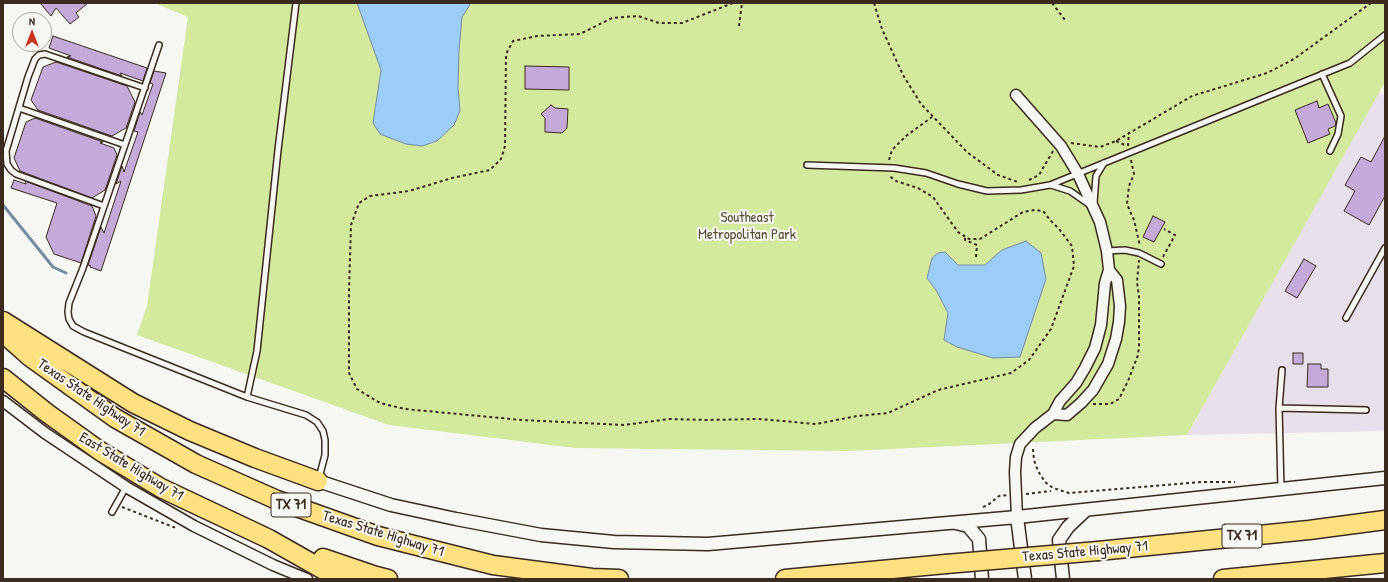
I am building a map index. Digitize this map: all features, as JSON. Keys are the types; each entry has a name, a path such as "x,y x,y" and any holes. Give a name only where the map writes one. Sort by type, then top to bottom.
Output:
{"highway":[{"path":"3,321 133,403 190,432 318,481"},
{"name":"Texas State Highway 71","path":"3,333 30,357 115,418 196,464 277,500 378,536 493,565 592,578 619,579"},
{"name":"East State Highway 71","path":"3,378 47,413 107,455 161,488 269,539"},
{"name":"Texas State Highway 71","path":"785,579 1098,551 1309,530 1385,520"},
{"path":"269,539 329,573 345,579"},
{"name":"TX 71","path":"269,539 388,579"},
{"path":"1223,579 1385,563"}],"street":[{"path":"1016,94 1061,146 1078,174 1100,222 1107,251 1109,270 1106,283 1102,324 1095,348 1076,384 1060,401 1053,414 1035,428 1020,444 1016,457 1016,494 1025,579"},
{"path":"1053,414 1067,415 1081,403 1093,390 1101,377 1112,352 1119,322 1120,306 1117,280 1109,270"},
{"path":"1095,348 1102,347 1112,352"},
{"path":"3,401 45,433 126,487 194,526 273,566 307,579"},
{"path":"318,481 391,505 456,520 541,535 614,542 708,544 1018,517 1385,478"},
{"path":"1063,579 1059,540 1068,527 1086,510"},
{"path":"953,523 968,526 979,539 982,579"}],"lane":[{"path":"248,397 257,351 278,150 296,3"},
{"path":"807,165 886,167 926,173 958,184 987,191 1021,190 1050,185 1350,63 1385,35"},
{"path":"159,45 83,268 69,303 69,319 73,326 91,335 248,397 306,415 317,422 323,432 325,440 325,455 318,481"},
{"path":"104,206 16,174 7,164 6,150 35,59 39,55 45,54 145,88"},
{"path":"1322,74 1341,116 1338,134 1330,151"},
{"path":"19,108 125,145"},
{"path":"1094,208 1096,176 1104,163"},
{"path":"1050,185 1062,187 1070,191 1094,208"},
{"path":"1346,318 1385,248"},
{"path":"1107,251 1125,250 1139,253 1161,264"},
{"path":"1281,489 1279,408 1282,370"},
{"path":"1279,408 1366,410"},
{"path":"112,512 126,487"}],"path":[{"path":"733,3 682,23 659,23 638,16 612,18 580,34 537,36 513,41 506,54 505,146 501,159 490,170 452,178 409,191 370,196 359,203 352,225 349,291 349,373 357,389 380,402 405,409 530,421 624,425 669,419 759,419 816,424 857,416 888,413 938,390 1011,373 1030,360 1051,329 1074,266 1072,246 1043,211 1035,210 1023,212 980,239 969,239 958,232 933,197 918,188 896,181 886,173 886,167 892,150 906,136 932,117"},
{"path":"739,26 742,3"},
{"path":"874,3 882,29 903,75 921,104 932,117 968,152 998,175 1019,183 1039,175 1054,148 1071,143 1100,147 1116,141 1192,96 1266,73 1294,59 1371,3"},
{"path":"1052,3 1065,20"},
{"path":"1116,141 1128,147 1129,132"},
{"path":"1094,404 1110,404 1119,399 1138,355 1139,297 1137,282 1140,243 1134,220 1127,204 1129,186 1134,174 1129,153"},
{"path":"1157,254 1163,258 1175,235 1164,229"},
{"path":"965,237 965,240 977,245 976,257"},
{"path":"1140,243 1145,247"},
{"path":"1033,449 1034,460 1038,472 1045,482 1052,488 1069,493 1202,482 1242,482"},
{"path":"983,507 999,496 1051,491"}],"shaded area":[{"path":"1379,92 1385,96 1385,431 1187,435"}],"green space":[{"name":"Southeast Metropolitan Park","path":"155,3 1385,3 1385,82 1187,435 847,451 575,448 389,425 137,335 147,306 188,17"}],"water":[{"path":"357,3 471,3 462,17 458,87 460,111 454,125 437,141 422,146 406,144 380,134 373,123 381,70"},
{"path":"1026,241 1041,253 1046,279 1020,357 993,358 957,347 944,340 948,313 936,290 927,278 932,258 938,253 945,252 958,265 985,265 1002,250"}],"building":[{"path":"40,3 88,3 76,13 79,17 70,24 56,8 52,14 52,12 48,12"},
{"path":"53,36 147,68 143,81 120,73 122,76 67,57 71,56 52,49"},
{"path":"56,62 127,86 135,102 126,128 112,136 38,110 31,100 43,67"},
{"path":"525,66 569,67 569,90 525,89"},
{"path":"154,71 166,73 101,271 88,265 101,227 104,233 121,181 116,184 122,166 124,172 138,132 134,131 140,112 142,115 153,84 150,83"},
{"path":"1317,101 1319,108 1328,104 1336,123 1335,126 1328,129 1330,134 1308,143 1295,110"},
{"path":"551,105 555,108 568,109 567,128 562,133 545,132 545,118 541,114"},
{"path":"35,118 103,142 100,143 114,148 117,155 105,190 92,198 20,171 14,158 26,122"},
{"path":"1385,136 1385,196 1369,225 1344,211 1355,191 1345,185 1361,157 1371,162"},
{"path":"14,180 26,184 25,181 92,206 96,216 81,263 54,254 46,237 57,203 11,188"},
{"path":"1153,216 1165,222 1154,242 1143,237"},
{"path":"1304,259 1316,266 1297,298 1285,291"},
{"path":"1293,353 1303,353 1303,364 1293,364"},
{"path":"1308,364 1321,364 1321,369 1328,369 1328,387 1307,387"}],"waterway":[{"path":"3,205 53,267 66,273"}]}
